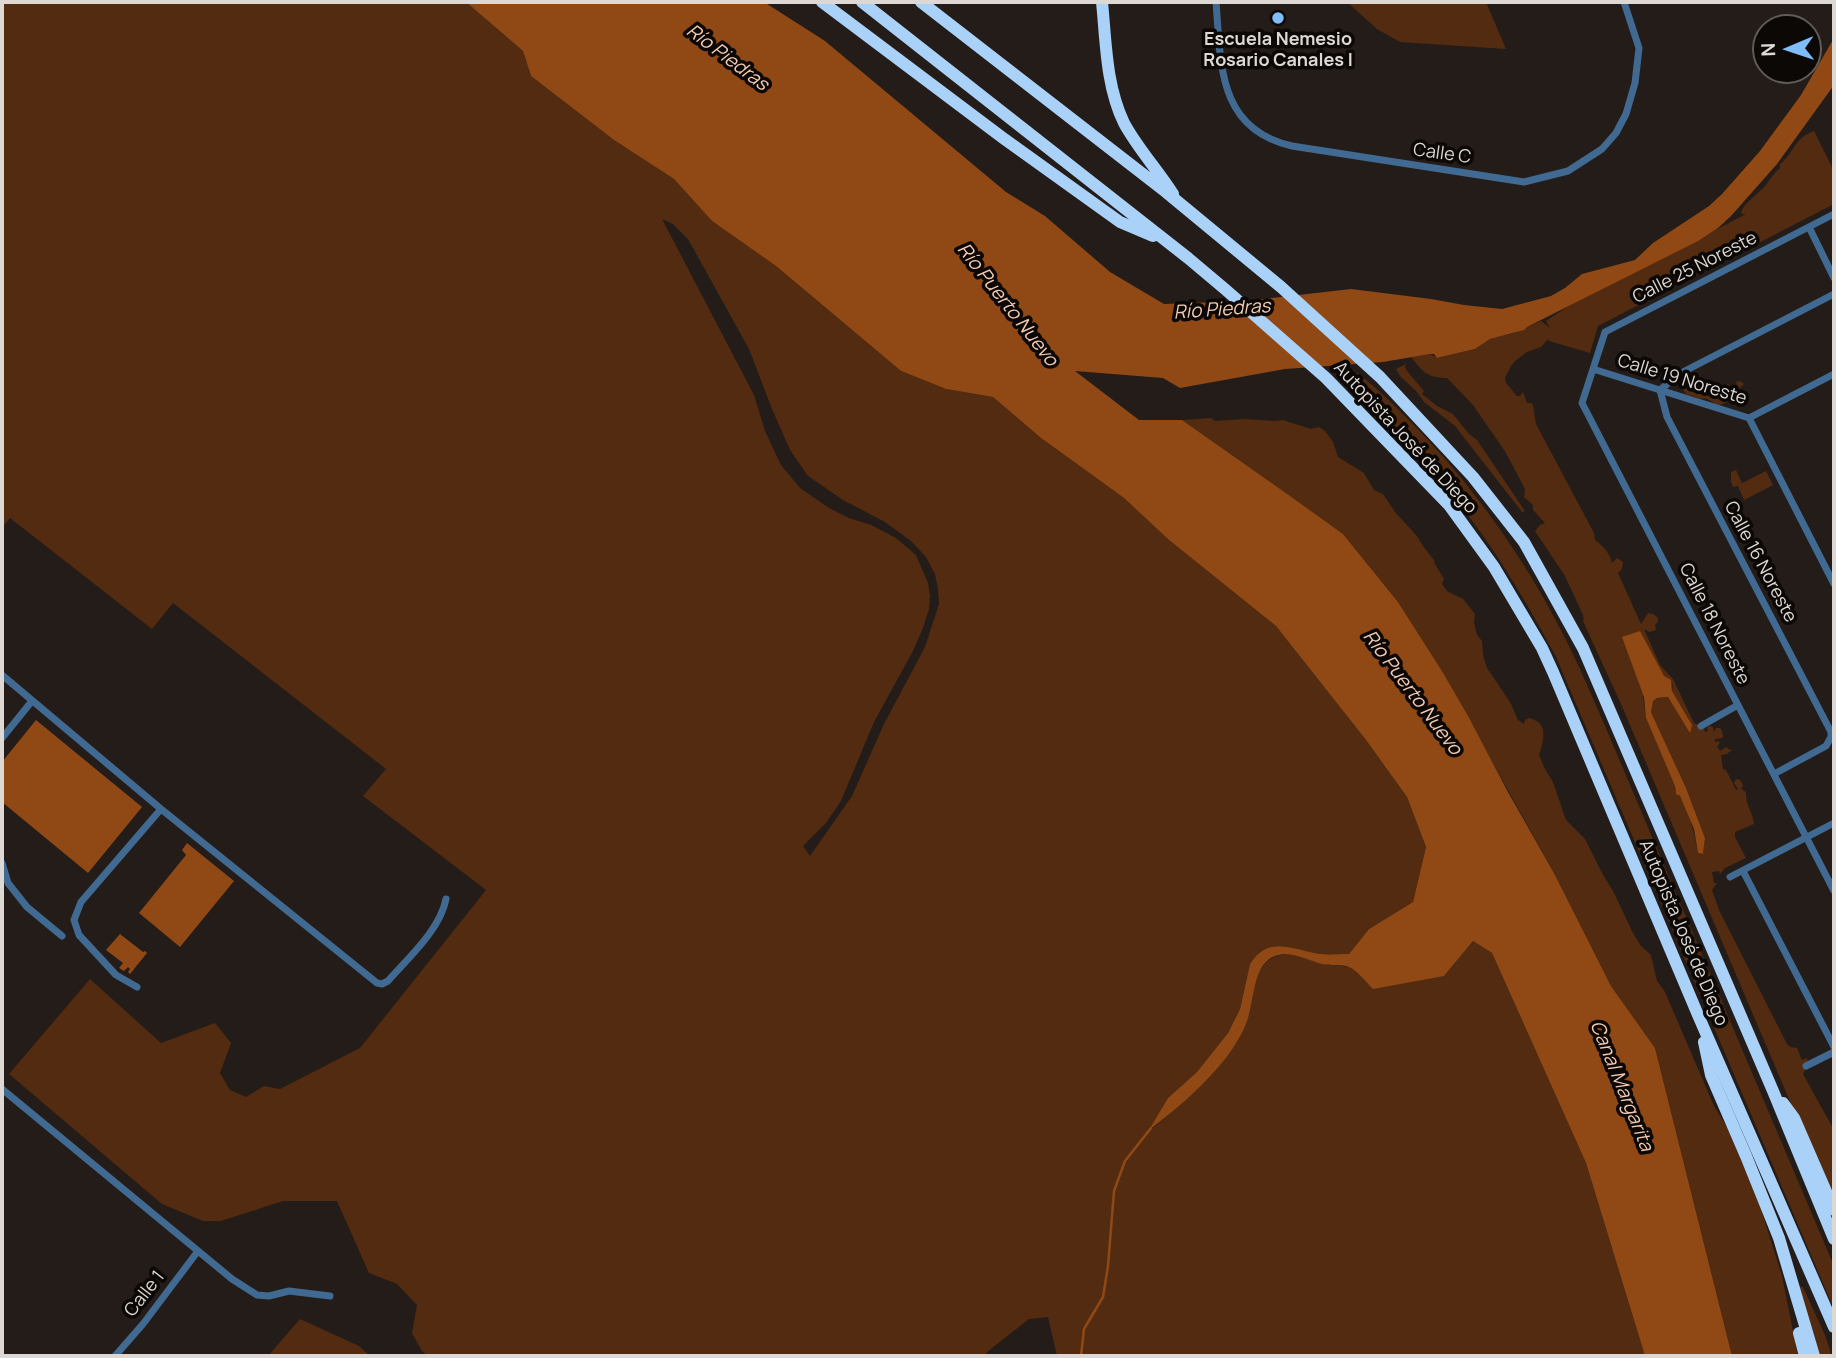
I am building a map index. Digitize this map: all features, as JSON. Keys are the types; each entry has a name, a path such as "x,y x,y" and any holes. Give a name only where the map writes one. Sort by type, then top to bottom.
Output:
{"highway":[{"path":"822,2 993,131 1120,222 1170,243"},
{"name":"Autopista José de Diego","path":"862,2 1170,243 1226,290 1326,378 1449,505 1494,567 1542,648 1834,1327"},
{"name":"Autopista José de Diego","path":"921,2 1176,201 1281,287 1380,377 1473,477 1524,542 1573,627 1834,1239"},
{"path":"1102,2 1110,78 1118,108 1134,140 1161,175 1176,201"},
{"path":"1698,1014 1711,1075 1770,1214 1814,1356"},
{"path":"1773,1091 1794,1118 1834,1210"},
{"path":"1770,1214 1805,1356"}],"street":[{"name":"Calle C","path":"1216,2 1221,65 1227,93 1247,123 1266,138 1288,146 1524,181 1568,171 1602,149 1616,133 1626,114 1635,83 1639,48 1624,2"},
{"name":"Calle 25 Noreste","path":"1593,369 1605,332 1834,214"},
{"path":"1809,227 1834,278"},
{"path":"1660,390 1679,374 1834,294"},
{"name":"Calle 19 Noreste","path":"1593,369 1749,418 1834,374"},
{"name":"Calle 18 Noreste","path":"1593,369 1583,406 1834,891"},
{"name":"Calle 16 Noreste","path":"1660,390 1667,417 1829,727 1831,737 1826,747 1774,774"},
{"path":"1749,418 1834,583"},
{"path":"2,675 161,809 377,984 388,981 429,933 444,910 446,899"},
{"path":"2,738 32,701"},
{"path":"1701,726 1738,705"},
{"path":"137,986 117,975 79,935 74,920 82,902 161,809"},
{"path":"1730,877 1834,823"},
{"path":"2,863 8,883 27,907 62,936"},
{"path":"1743,870 1834,1046"},
{"path":"1806,1066 1834,1052"},
{"path":"2,1089 232,1279 257,1295 269,1296 289,1291 330,1296"},
{"name":"Calle 1","path":"115,1356 143,1324 198,1251"}],"shaded area":[{"path":"2,2 466,2 523,51 531,76 614,140 674,179 712,221 776,266 901,371 946,389 993,397 1041,438 1124,498 1169,540 1276,626 1366,740 1407,797 1426,847 1413,902 1369,929 1349,954 1321,954 1282,946 1265,949 1257,955 1250,964 1240,1009 1228,1033 1197,1072 1168,1098 1151,1129 1205,1080 1228,1054 1246,1022 1259,973 1271,959 1280,955 1292,955 1342,966 1444,976 1473,941 1492,953 1586,1163 1645,1356 1057,1356 1048,1317 1029,1319 985,1356 428,1356 412,1333 417,1305 397,1284 369,1273 337,1201 283,1201 221,1221 203,1221 162,1204 9,1074 90,979 161,1043 215,1023 231,1043 220,1073 230,1090 246,1097 264,1086 280,1089 360,1048 486,890 363,796 386,769 173,603 152,629 10,518 2,528","holes":["662,219 673,224 688,239 749,349 790,450 808,476 843,500 885,522 911,541 926,557 935,574 939,604 925,647 884,724 852,796 810,856 803,846 826,823 841,801 874,722 923,628 929,609 928,583 916,555 896,538 829,508 800,488 781,465 765,431 754,395"]},
{"path":"1347,2 1486,2 1506,49 1400,42 1377,29"},
{"path":"1814,131 1834,171 1834,204 1598,326 1590,353 1548,339 1541,347 1527,352 1515,361 1505,378 1517,396 1523,392 1527,403 1533,405 1536,424 1594,533 1595,540 1606,550 1612,563 1617,558 1623,562 1618,573 1641,624 1648,613 1658,618 1656,630 1649,632 1644,629 1660,665 1673,679 1694,723 1704,728 1705,732 1709,726 1713,727 1714,732 1716,728 1720,728 1723,738 1715,739 1715,742 1720,743 1717,746 1720,751 1726,747 1733,749 1721,755 1723,769 1736,790 1736,779 1743,785 1741,789 1746,792 1754,824 1735,832 1746,858 1725,868 1720,874 1719,871 1712,872 1714,883 1717,883 1712,890 1719,910 1787,1044 1797,1048 1802,1060 1807,1058 1803,1074 1834,1130 1834,1205 1621,704 1582,619 1584,621 1583,615 1565,576 1535,531 1545,523 1524,497 1525,489 1506,453 1473,405 1447,378 1426,373 1411,357 1430,354 1438,358 1475,349 1490,339 1514,333 1541,321 1550,328 1546,321 1567,307 1746,214 1741,212 1745,205 1765,186 1800,140","holes":["1673,684 1672,691 1692,725 1668,697 1654,699 1651,712 1686,788 1705,838 1703,854 1698,853 1687,812 1675,790 1646,718 1643,696"]},
{"path":"1406,364 1407,371 1424,391 1422,394 1453,414 1477,440 1525,511 1522,512 1455,426 1424,402 1400,376 1396,369"},
{"path":"1358,373 1419,431 1475,495 1524,565 1565,638 1605,726 1834,1266 1834,1309 1556,657 1515,584 1468,514 1421,458 1338,376"},
{"path":"1689,376 1698,390 1701,388 1704,393 1710,390 1708,385 1711,381 1716,390 1728,384 1732,388 1740,381 1744,384 1734,390 1731,403 1718,406 1708,400 1686,394 1679,383"},
{"path":"1211,418 1215,421 1283,420 1311,429 1319,427 1325,431 1333,442 1338,457 1364,473 1374,490 1383,494 1417,536 1434,560 1447,591 1463,599 1475,614 1474,622 1477,635 1482,641 1487,668 1510,702 1518,720 1524,724 1529,718 1540,724 1543,738 1539,755 1553,782 1566,820 1585,839 1633,933 1651,955 1657,981 1665,992 1714,1106 1733,1137 1759,1203 1782,1276 1798,1356 1732,1356 1655,1048 1611,986 1555,875 1442,671 1398,602 1343,534 1182,420"},
{"path":"1736,470 1742,483 1766,471 1773,485 1744,500 1738,486 1733,487 1731,482 1731,472"},
{"path":"1798,1286 1803,1287 1832,1356 1818,1356"},
{"path":"300,1319 359,1346 370,1356 268,1356"}],"water":[{"path":"466,2 764,2 825,41 1006,192 1045,216 1110,272 1164,304 1246,301 1351,289 1502,309 1551,296 1582,274 1635,260 1653,243 1709,206 1760,151 1807,84 1822,84 1822,59 1834,38 1834,85 1777,164 1731,216 1698,241 1524,330 1490,339 1475,349 1437,358 1430,354 1383,362 1285,369 1180,388 1163,378 1075,371 1139,420 1182,420 1290,496 1343,534 1398,602 1468,716 1555,875 1611,986 1655,1048 1732,1356 1645,1356 1586,1163 1492,953 1473,941 1444,976 1373,989 1349,967 1322,964 1286,954 1272,957 1259,973 1242,1033 1222,1063 1199,1088 1149,1130 1168,1098 1197,1072 1228,1033 1240,1009 1250,964 1257,955 1265,949 1282,946 1321,954 1349,954 1369,929 1413,902 1426,847 1407,797 1366,740 1276,626 1169,540 1124,498 1041,438 993,397 946,389 901,371 776,266 712,221 674,179 614,140 531,76 523,51"},
{"path":"1640,631 1664,676 1671,680 1672,691 1692,725 1690,733 1668,697 1653,701 1651,712 1686,788 1705,838 1703,854 1698,853 1694,829 1680,796 1676,794 1646,718 1644,697 1622,637"},
{"path":"36,720 142,807 88,873 2,802 2,762"},
{"path":"187,843 234,881 180,947 139,913 186,855 182,850"},
{"path":"120,934 147,953 130,974 128,967 124,971 119,968 123,963 106,950"}],"waterway":[{"name":"Río Puerto Nuevo","path":"1081,1356 1084,1329 1103,1297 1114,1191 1125,1161 1151,1128"}],"place":[{"name":"Escuela Nemesio Rosario Canales I","path":"1278,18"}],"water label":[{"name":"Río Piedras","path":"727,58"},
{"name":"Río Piedras","path":"1222,310"},
{"name":"Canal Margarita","path":"1621,1086"}]}
